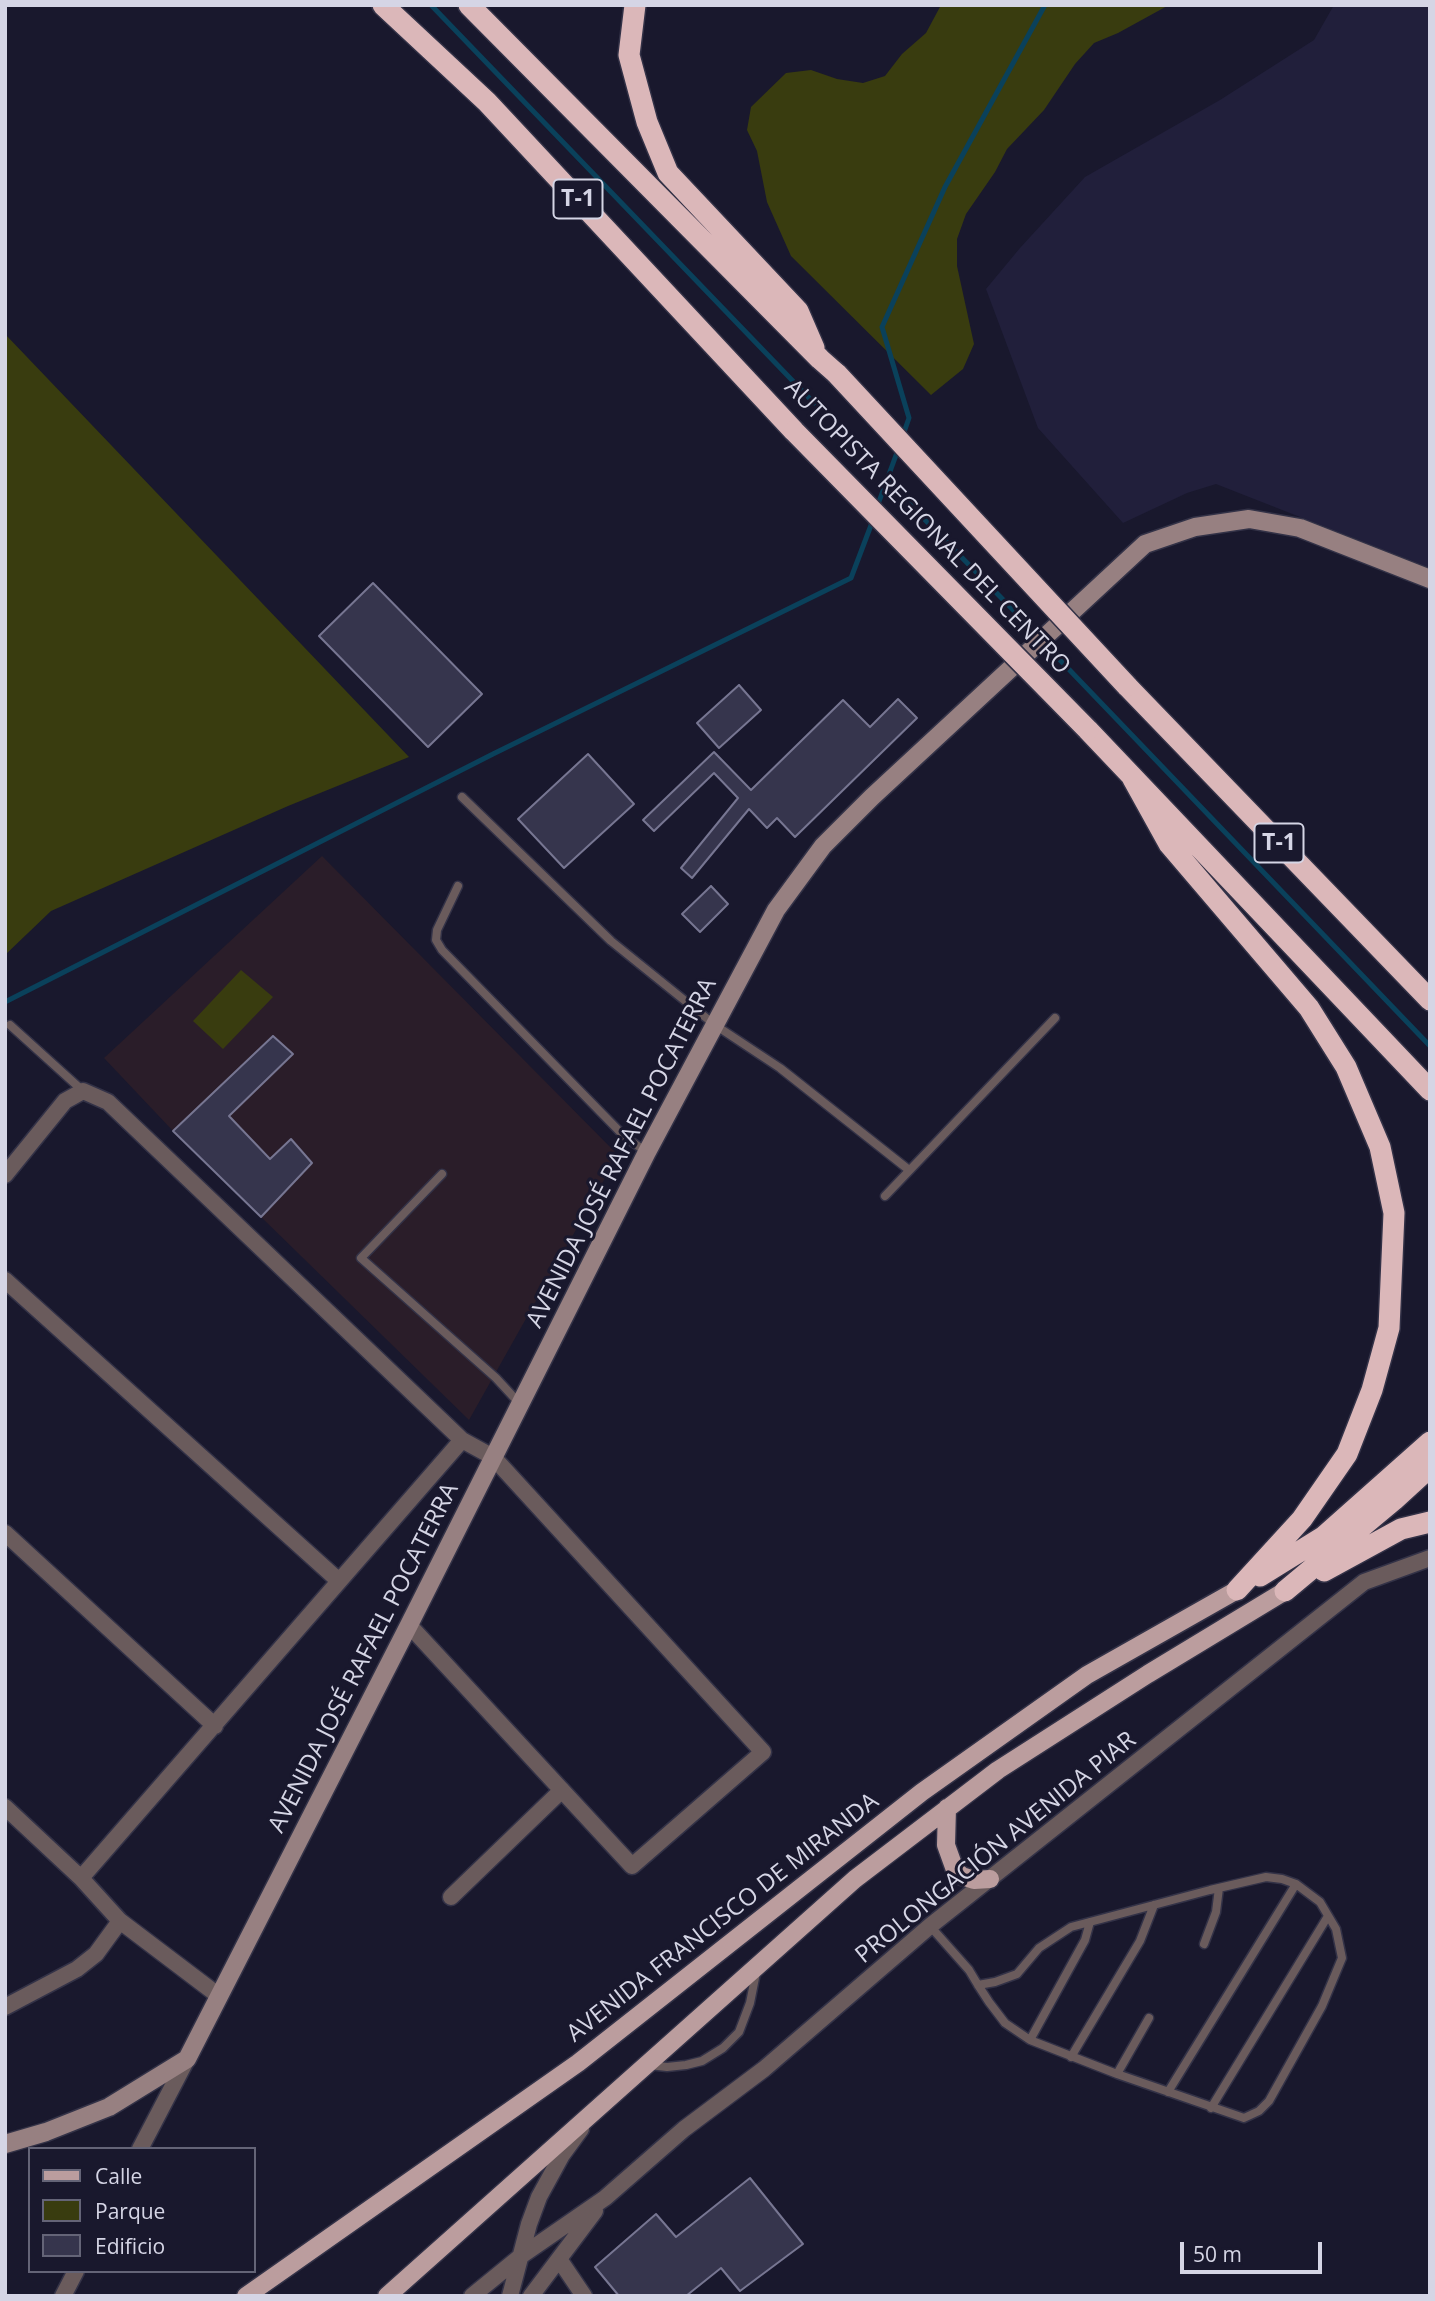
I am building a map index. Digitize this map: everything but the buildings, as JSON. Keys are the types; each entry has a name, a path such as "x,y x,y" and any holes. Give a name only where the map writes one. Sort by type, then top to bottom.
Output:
{"highway":[{"name":"AUTOPISTA REGIONAL DEL CENTRO","path":"383,5 488,102 794,431 1088,730 1430,1090"},
{"name":"AUTOPISTA REGIONAL DEL CENTRO","path":"469,5 837,374 1127,686 1430,1000"},
{"path":"635,5 629,55 648,122 668,173 798,311 820,359"},
{"path":"1133,779 1169,844 1308,1008 1346,1067 1380,1147 1394,1213 1388,1328 1372,1390 1347,1454 1302,1519 1237,1590"},
{"path":"1237,1590 1323,1538 1430,1442"},
{"path":"1285,1591 1430,1467"},
{"path":"1285,1591 1401,1530 1430,1522"}],"main road":[{"name":"AVENIDA FRANCISCO DE MIRANDA","path":"246,2296 578,2063 922,1792 1065,1690 1237,1590"},
{"name":"AVENIDA FRANCISCO DE MIRANDA","path":"387,2296 855,1879 998,1770 1285,1591"},
{"path":"947,1808 946,1845 955,1870 974,1880 990,1879"}],"street":[{"name":"AVENIDA JOSÉ RAFAEL POCATERRA","path":"141,2147 409,1625 646,1152 776,910 823,846 872,797 1145,544 1195,527 1249,519 1300,528 1430,579"},
{"path":"5,1175 65,1101 83,1091 108,1101 462,1440 493,1457 763,1752 632,1866 409,1625"},
{"path":"5,1280 339,1581"},
{"path":"81,1878 462,1440"},
{"path":"5,1534 215,1726"},
{"name":"PROLONGACIÓN AVENIDA PIAR","path":"605,2197 684,2129 764,2069 930,1926 1364,1582 1430,1558"},
{"path":"451,1897 562,1790"},
{"path":"5,1807 81,1878 120,1921 219,1996"},
{"path":"5,2007 77,1969 96,1954 120,1921"},
{"path":"5,2144 46,2132 109,2107 187,2059"},
{"path":"510,2296 539,2197 576,2135 609,2098"},
{"path":"472,2296 521,2256 605,2197"},
{"path":"531,2296 605,2197"},
{"path":"559,2259 584,2296"},
{"path":"63,2296 75,2273"}],"lane":[{"path":"462,797 611,941 715,1025 780,1068 909,1170"},
{"path":"458,886 437,930 436,940 442,950 625,1138 646,1152"},
{"path":"885,1196 1055,1018"},
{"path":"10,1025 83,1091"},
{"path":"442,1174 361,1258 496,1378 520,1404"},
{"path":"930,1926 969,1970 978,1985 1005,2023 1030,2040 1117,2074 1244,2118 1259,2111 1269,2101 1322,2006 1342,1958 1336,1929 1320,1902 1296,1884 1266,1877 1071,1927 1039,1948 1017,1973 995,1982 978,1985"},
{"path":"1168,2092 1296,1884"},
{"path":"1203,1944 1216,1912 1219,1888"},
{"path":"1071,2057 1140,1941 1154,1905"},
{"path":"1211,2108 1328,1916"},
{"path":"1030,2040 1085,1940 1090,1922"},
{"path":"646,2065 686,2065 702,2061 723,2048 738,2032 750,2003 757,1965"},
{"path":"1117,2074 1149,2018"}],"shaded area":[{"path":"1334,5 1430,5 1430,568 1216,484 1187,493 1123,523 1038,428 986,289 1085,177 1220,100 1314,40"},
{"path":"322,856 618,1155 469,1420 173,1131 104,1058"}],"green space":[{"path":"941,5 1169,5 1094,43 1075,64 1044,110 1007,149 995,172 966,214 957,239 957,266 974,344 963,369 931,395 791,256 767,202 757,151 747,130 751,107 786,73 811,70 837,79 863,83 885,76 902,54 926,33"},
{"path":"5,334 409,757 288,806 51,911 5,955"},
{"path":"241,970 273,997 223,1049 193,1021"}],"waterway":[{"path":"431,5 814,403"},
{"path":"903,435 909,418 882,327 945,187 1045,5"},
{"path":"877,507 899,447"},
{"path":"887,481 1022,619"},
{"path":"5,1002 493,754 851,578 873,520"},
{"path":"1059,659 1430,1046"}]}
